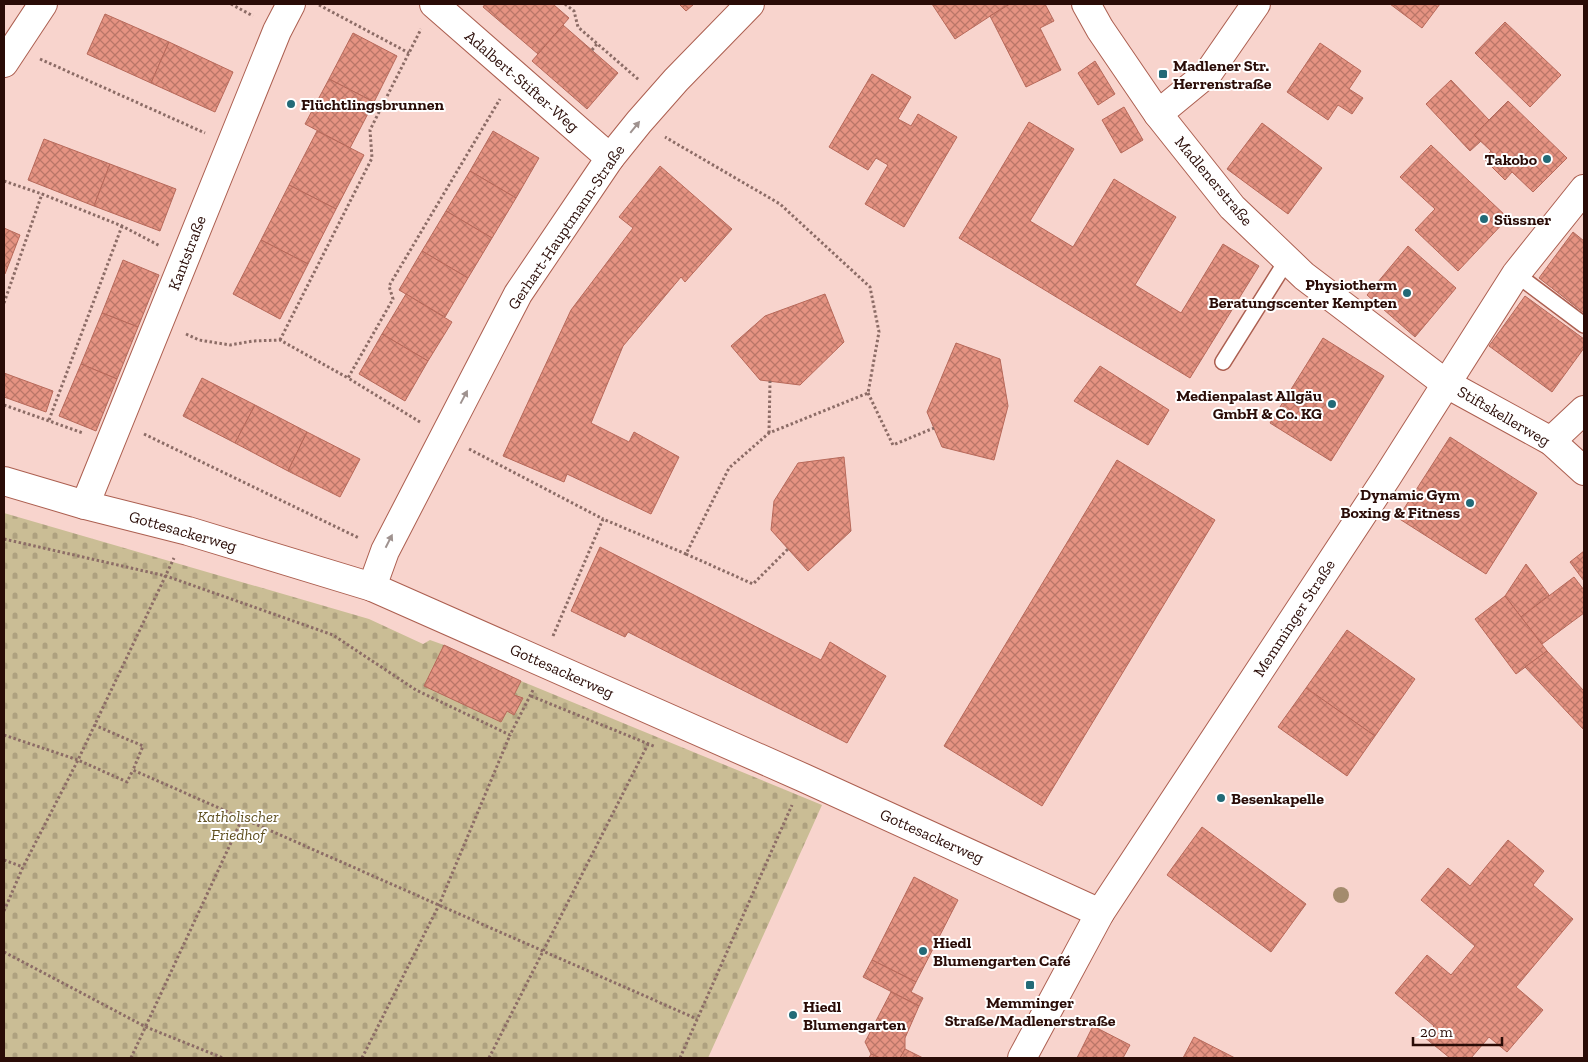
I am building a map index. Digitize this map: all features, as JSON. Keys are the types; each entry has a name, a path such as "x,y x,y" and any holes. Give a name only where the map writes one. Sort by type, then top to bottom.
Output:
{"street":[{"path":"9,56 43,4"},
{"name":"Kantstraße","path":"86,505 277,31 292,4"},
{"name":"Gerhart-Hauptmann-Straße","path":"372,587 385,551 518,294 610,158 660,97 750,4"},
{"name":"Madlenerstraße","path":"1086,4 1100,29 1158,114 1232,207 1304,276 1445,383"},
{"path":"1158,114 1209,72 1256,4"},
{"name":"Adalbert-Stifter-Weg","path":"428,14 514,75 610,158"},
{"name":"Memminger Straße","path":"1022,1058 1100,912 1387,477 1516,274 1584,188"},
{"name":"Stiftskellerweg","path":"1445,383 1551,441 1584,471"},
{"path":"1551,441 1584,410"},
{"name":"Gottesackerweg","path":"4,481 86,505 188,531 372,587 538,674 804,778 1100,912"}],"lane":[{"path":"1223,362 1287,260"},
{"path":"1516,274 1584,325"}],"path":[{"path":"317,4 409,53"},
{"path":"565,4 574,11 578,27 660,97"},
{"path":"280,340 372,158 370,130 428,14"},
{"path":"592,50 597,44"},
{"path":"9,56 230,146"},
{"path":"348,378 393,299 389,286 514,75"},
{"path":"639,122 780,204 870,288 879,332 868,393 893,445 934,428"},
{"path":"4,181 122,226 157,245 186,256"},
{"path":"4,303 42,194"},
{"path":"49,420 122,226"},
{"path":"160,321 199,340 222,344 230,345 253,341 280,340 348,378 444,436 603,519 753,584 788,549"},
{"path":"769,433 770,381"},
{"path":"686,554 729,468 769,433 868,393"},
{"path":"4,405 49,420 115,432 385,551"},
{"path":"362,1058 439,905 603,519"},
{"path":"4,539 166,576 333,635 416,690 510,735"},
{"path":"4,911 23,867 78,760 172,561"},
{"path":"4,735 78,760 127,782 143,746 94,725"},
{"path":"489,1058 648,744"},
{"path":"132,770 697,1019"},
{"path":"680,1058 793,802"},
{"path":"131,1058 242,819"},
{"path":"4,860 23,867"},
{"path":"4,952 146,1027 223,1058"}],"green space":[{"name":"Katholischer Friedhof","path":"4,513 369,619 423,644 430,640 521,681 822,805 708,1058 4,1058"}],"building":[{"path":"485,4 553,4 569,18 538,54 483,7"},
{"path":"679,4 694,4 686,11"},
{"path":"932,4 1007,4 1007,5 955,39"},
{"path":"1010,4 1045,4 1054,21 1040,28 1061,70 1026,87 990,16"},
{"path":"1390,4 1440,4 1422,28"},
{"path":"105,14 169,42 151,83 87,54"},
{"path":"1505,22 1561,75 1530,107 1475,53"},
{"path":"563,25 618,73 587,109 532,61"},
{"path":"353,33 397,56 374,102 329,79"},
{"path":"169,42 233,72 215,112 151,83"},
{"path":"1320,43 1361,71 1349,89 1363,98 1352,114 1338,105 1328,120 1287,92"},
{"path":"1095,61 1115,94 1098,105 1078,73"},
{"path":"872,74 911,97 898,119 911,126 918,114 957,137 904,227 865,204 888,165 876,158 868,170 829,147"},
{"path":"329,79 374,102 350,148 305,124"},
{"path":"1451,80 1489,120 1474,135 1481,141 1470,151 1426,104"},
{"path":"1508,101 1567,158 1533,192 1512,172 1505,180 1484,159 1491,151 1474,135"},
{"path":"1124,107 1143,140 1121,153 1102,120"},
{"path":"1029,122 1074,149 1030,221 1073,247 1114,179 1176,217 1135,285 1181,313 1223,244 1259,266 1190,378 959,238"},
{"path":"1262,123 1322,168 1288,214 1227,169"},
{"path":"317,131 364,155 336,209 289,185"},
{"path":"493,131 539,158 516,198 470,171"},
{"path":"44,139 110,164 94,206 28,180"},
{"path":"1431,145 1508,218 1458,271 1415,230 1435,209 1400,177"},
{"path":"110,164 176,189 160,231 94,206"},
{"path":"660,166 732,229 685,282 681,277 623,346 591,423 629,442 634,432 679,457 651,514 567,474 564,482 503,456 571,310 633,228 619,217"},
{"path":"470,171 516,198 492,238 446,211"},
{"path":"289,185 336,209 308,264 261,240"},
{"path":"446,211 492,238 468,278 422,251"},
{"path":"4,228 20,235 5,274 4,273"},
{"path":"1573,232 1584,241 1584,313 1539,278"},
{"path":"261,240 308,264 280,319 233,294"},
{"path":"1408,246 1456,288 1415,337 1367,295"},
{"path":"422,251 468,278 445,317 399,290"},
{"path":"123,260 159,275 138,327 102,313"},
{"path":"406,294 452,322 428,361 382,334"},
{"path":"825,294 844,342 800,385 760,380 731,346 765,316"},
{"path":"1525,296 1584,339 1584,348 1552,392 1489,346"},
{"path":"102,313 138,327 117,379 81,364"},
{"path":"382,334 428,361 405,401 359,374"},
{"path":"1323,338 1384,376 1331,461 1270,423"},
{"path":"956,343 1000,359 1008,406 994,460 942,447 927,412"},
{"path":"81,364 117,379 96,431 59,416"},
{"path":"1100,366 1169,410 1148,445 1074,401"},
{"path":"4,373 53,391 46,412 4,397"},
{"path":"202,378 255,405 235,443 183,416"},
{"path":"255,405 307,432 288,471 235,443"},
{"path":"307,432 360,459 340,497 288,471"},
{"path":"1450,437 1537,493 1486,574 1398,518"},
{"path":"844,457 851,531 808,571 771,530 774,501 798,463"},
{"path":"1117,460 1215,520 1042,806 944,746"},
{"path":"600,547 821,660 830,642 886,676 847,743 628,632 625,637 571,611"},
{"path":"1584,551 1584,581 1570,562"},
{"path":"1526,564 1549,595 1521,617 1505,596"},
{"path":"1574,577 1584,590 1584,613 1542,644 1521,617"},
{"path":"1505,596 1547,651 1516,674 1475,619"},
{"path":"1347,630 1415,679 1375,736 1306,688"},
{"path":"444,645 521,681 514,695 523,698 514,715 507,711 501,722 424,686"},
{"path":"1547,651 1584,691 1584,730 1525,667"},
{"path":"1306,688 1375,736 1347,776 1278,727"},
{"path":"1202,827 1306,904 1271,952 1167,875"},
{"path":"1508,840 1544,871 1533,885 1573,919 1516,987 1543,1010 1507,1052 1489,1037 1471,1058 1450,1058 1424,1037 1434,1026 1395,993 1427,955 1451,975 1475,946 1421,900 1448,868 1470,886"},
{"path":"914,877 958,900 916,982 872,960"},
{"path":"872,960 916,982 911,992 923,998 919,1006 863,977"},
{"path":"891,992 919,1006 905,1038 905,1049 900,1058 880,1058 871,1054 865,1042"},
{"path":"1093,1026 1130,1045 1123,1058 1077,1058"},
{"path":"1194,1037 1235,1058 1183,1058"},
{"path":"905,1049 923,1058 900,1058"},
{"path":"871,1054 880,1058 869,1058"}],"place":[{"name":"Madlener Str. Herrenstraße","path":"1163,74"},
{"name":"Flüchtlingsbrunnen","path":"291,104"},
{"name":"Takobo","path":"1547,159"},
{"name":"Süssner","path":"1484,219"},
{"name":"Physiotherm Beratungscenter Kempten","path":"1407,293"},
{"name":"Medienpalast Allgäu GmbH & Co. KG","path":"1332,404"},
{"name":"Dynamic Gym Boxing & Fitness","path":"1470,503"},
{"name":"Besenkapelle","path":"1221,798"},
{"name":"Hiedl Blumengarten Café","path":"923,951"},
{"name":"Memminger Straße/Madlenerstraße","path":"1030,985"},
{"name":"Hiedl Blumengarten","path":"793,1015"}]}
